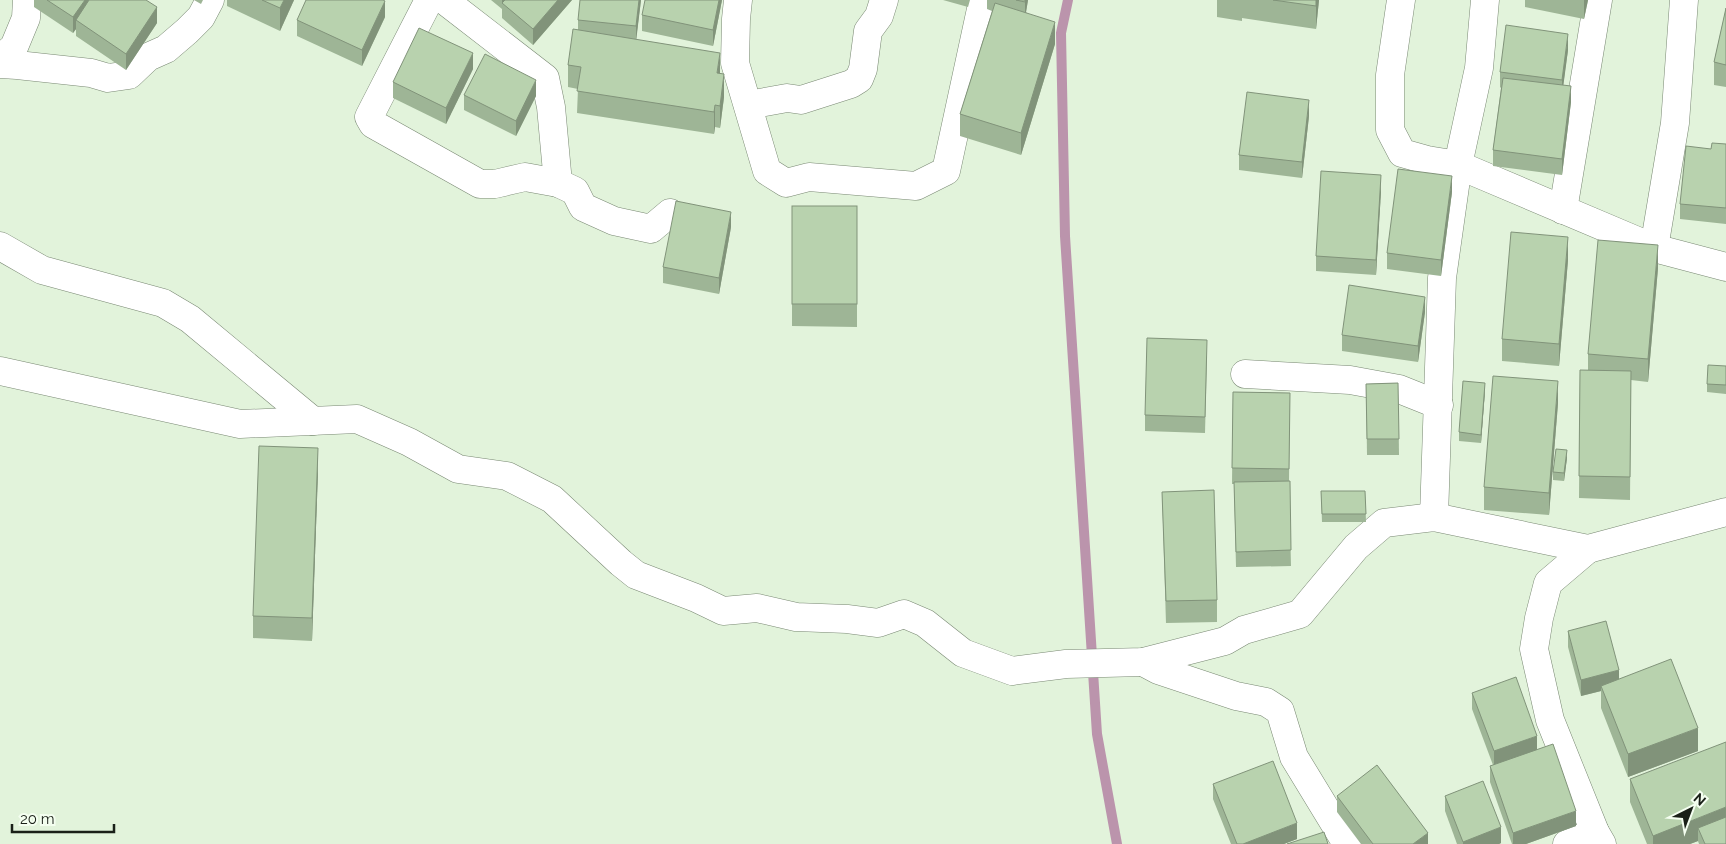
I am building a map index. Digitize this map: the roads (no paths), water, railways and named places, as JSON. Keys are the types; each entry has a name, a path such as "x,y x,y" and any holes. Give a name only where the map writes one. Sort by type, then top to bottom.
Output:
{"street":[{"path":"0,59 14,47 26,18 26,0"},
{"path":"0,64 91,73 108,78 129,75 148,57 166,49 188,31 201,17 210,0"},
{"path":"429,0 369,118 373,124 480,184 495,184 524,177 558,183 575,191 583,207 614,221 651,229 670,213"},
{"path":"444,0 545,78 558,183"},
{"path":"738,0 735,63 767,172 786,183 809,177 916,186 930,181 946,171 982,0"},
{"path":"748,105 787,98 800,100 850,84 859,79 863,69 868,31 879,16 884,0"},
{"path":"1401,0 1390,75 1390,130 1402,153 1427,160 1458,165 1654,248 1726,267"},
{"path":"1434,517 1442,278 1458,165 1479,68 1485,0"},
{"path":"1563,210 1598,0"},
{"path":"1654,248 1675,123 1684,0"},
{"path":"0,246 42,270 163,303 190,319 313,421"},
{"path":"0,371 240,424 357,419 410,442 458,470 507,476 552,499 636,575 696,598 722,611 757,608 796,617 847,619 878,623 904,614 925,624 963,654 1012,671 1066,664 1143,662 1225,641 1244,630 1300,614 1356,547 1384,523 1434,517 1588,549"},
{"path":"1246,374 1350,380 1399,389 1439,405"},
{"path":"1567,844 1598,838 1550,720 1534,649 1539,618 1548,584 1588,549 1726,512"},
{"path":"1143,662 1158,670 1236,696 1266,702 1280,711 1294,757 1348,844"}],"waterway":[{"path":"1068,0 1061,33 1065,236 1097,734 1117,844"}]}
